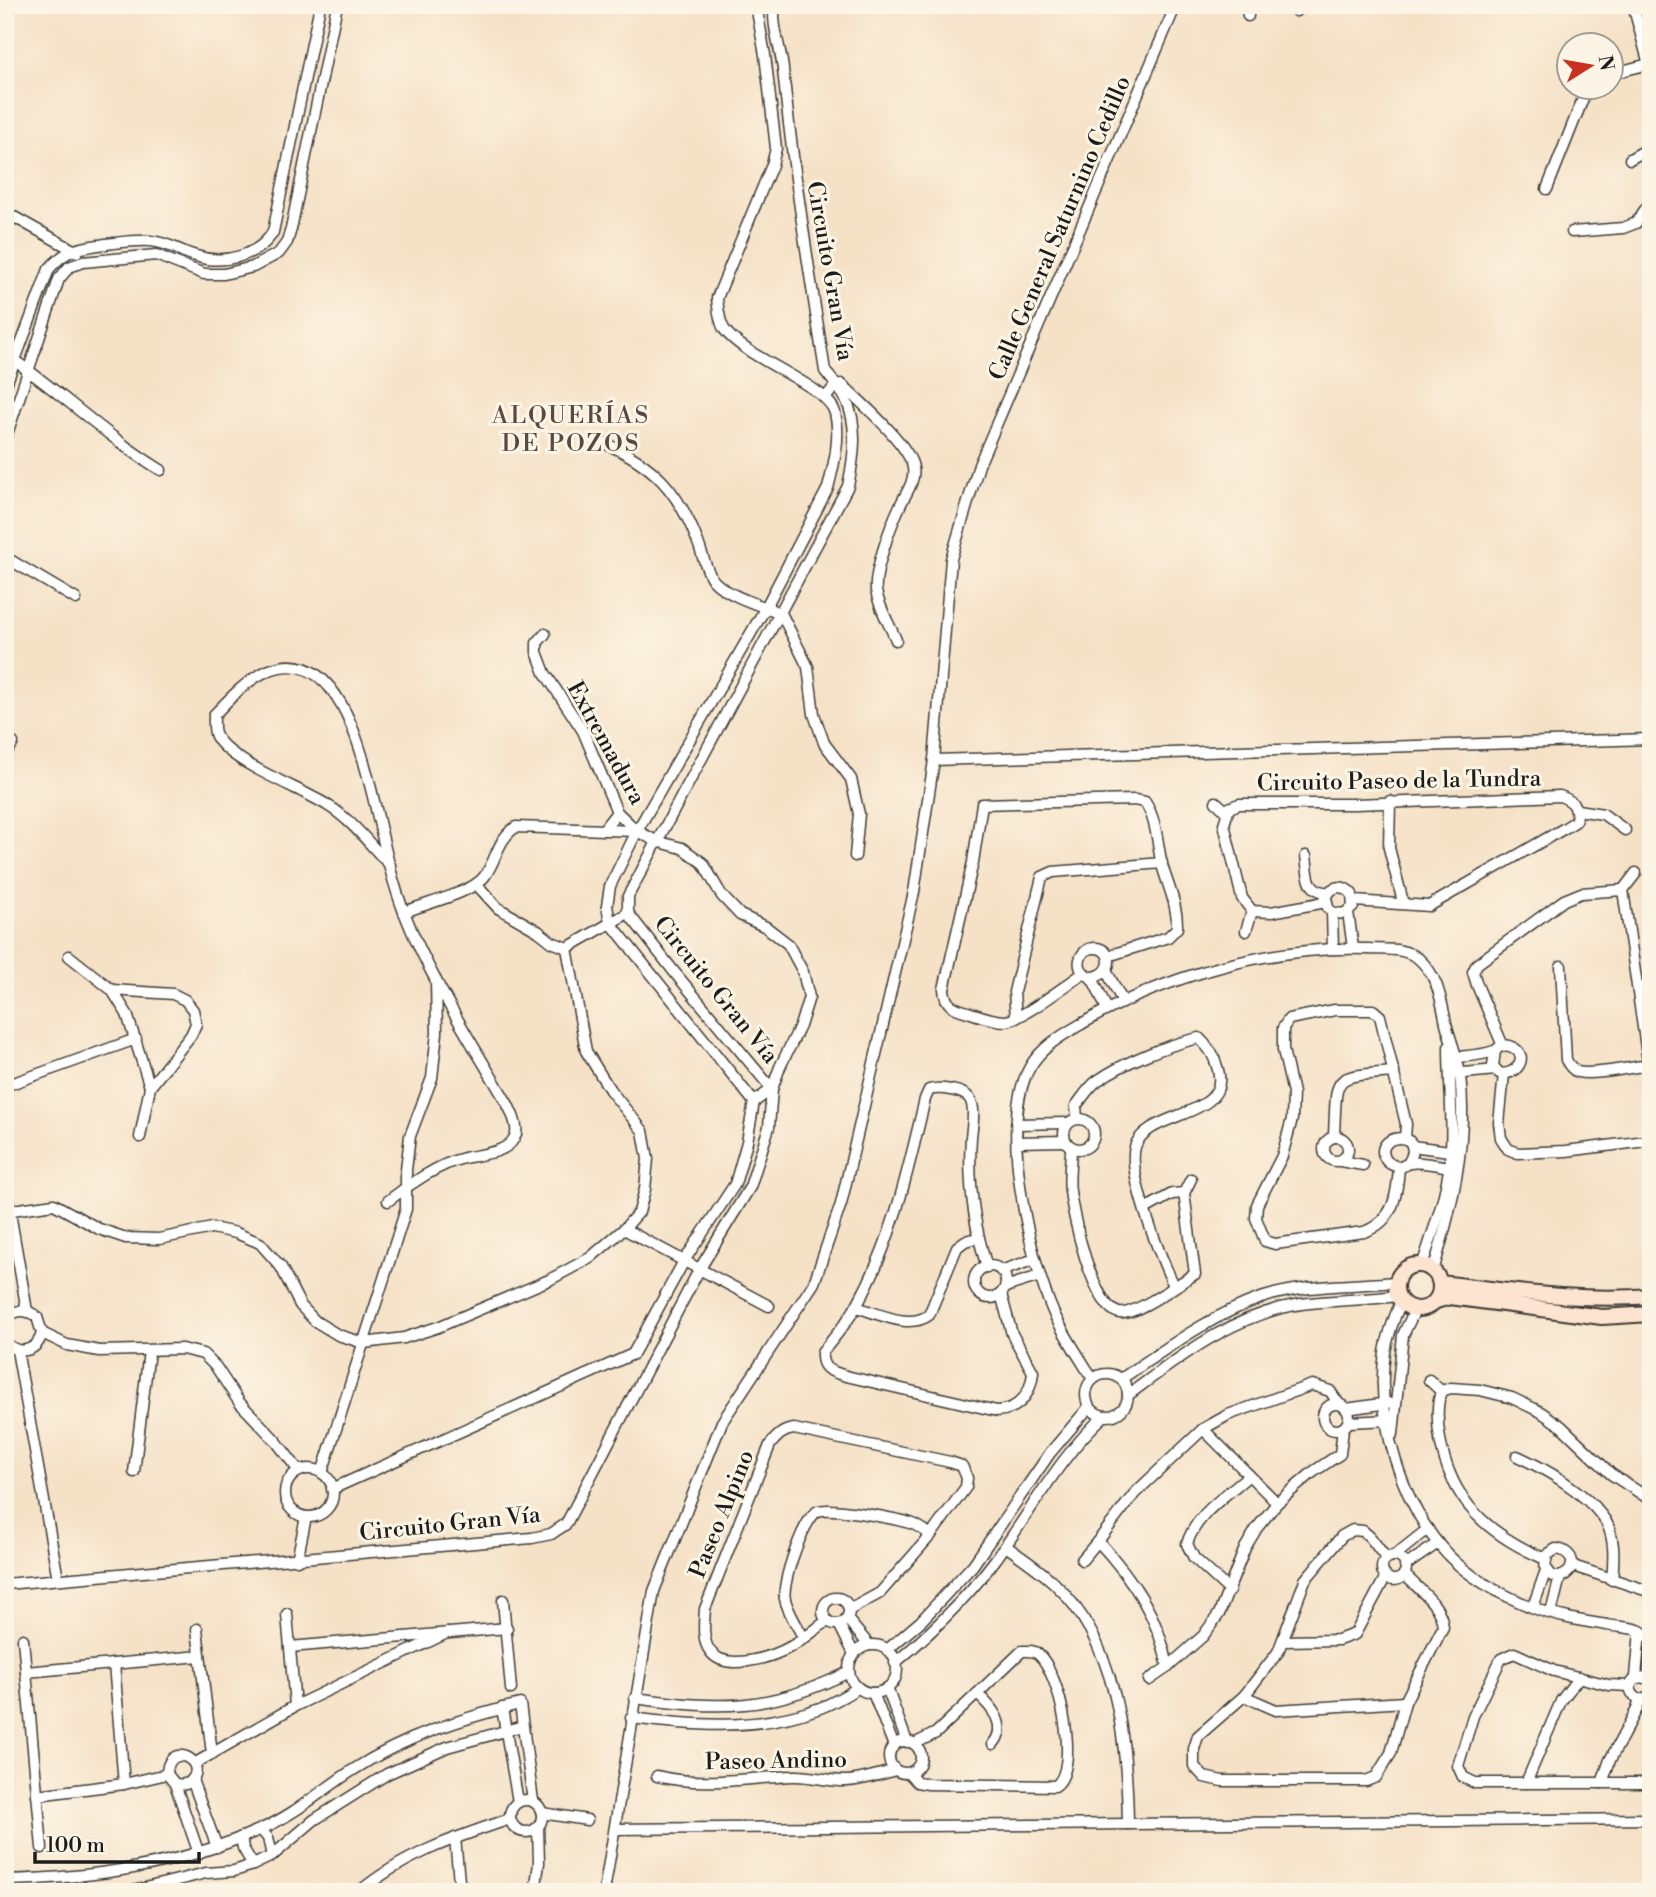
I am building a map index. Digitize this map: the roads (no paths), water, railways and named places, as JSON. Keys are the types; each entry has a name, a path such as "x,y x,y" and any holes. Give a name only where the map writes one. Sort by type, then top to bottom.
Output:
{"street":[{"path":"5,16 11,5"},
{"path":"5,387 10,357 48,269 62,256 75,250 150,241 175,247 198,257 225,258 253,253 266,243 273,232 320,5"},
{"path":"5,440 59,279 69,267 83,262 156,255 204,274 224,274 253,268 279,253 287,242 291,229 337,5"},
{"name":"Circuito Gran Vía","path":"756,5 776,148 772,165 718,298 719,312 723,328 740,344 776,369 826,397"},
{"name":"Circuito Gran Vía","path":"5,1584 297,1560 551,1534 566,1524 699,1270 750,1187 769,1127 772,1089 628,912 628,896 848,486 855,445 846,398 825,371 793,166 775,5"},
{"name":"Calle General Saturnino Cedillo","path":"604,1892 653,1591 722,1422 814,1283 841,1205 914,892 934,760 951,559 979,465 1177,5"},
{"path":"1624,72 1650,68 1633,5"},
{"path":"1547,189 1582,102"},
{"path":"1630,159 1651,147"},
{"path":"772,165 793,166"},
{"path":"1572,232 1623,228 1636,223 1651,201"},
{"path":"5,212 75,250 83,262"},
{"path":"266,243 279,253"},
{"path":"10,357 133,453 161,470"},
{"path":"610,922 607,906 610,886 638,831 766,607 828,488 834,468 836,440 835,411 826,397 836,385 841,384 848,390 895,437 914,468 908,488 891,523 876,582 877,593 896,640"},
{"path":"604,443 629,453 667,483 689,520 713,580 735,595 781,613 808,667 814,714 824,743 851,779 859,814 855,856"},
{"path":"5,558 76,599"},
{"name":"Extremadura","path":"545,634 537,643 537,652 545,673 583,731 617,812 638,831"},
{"path":"387,1200 407,1186 460,1159 508,1145 516,1133 514,1120 507,1103 436,979 404,912 359,744 343,706 327,683 291,666 266,672 234,694 214,715 214,734 225,749 260,771 326,804 351,823 390,865"},
{"path":"934,760 1651,738"},
{"path":"5,755 13,743"},
{"name":"Circuito Paseo de la Tundra","path":"1252,911 1242,898 1224,824 1229,808 1239,804 1356,804 1560,796 1571,800 1577,810 1603,814 1625,830"},
{"path":"1107,1009 1088,975 1080,965 1086,950 1094,947 1108,956 1110,964 1107,972 1100,977 1088,975 1016,1018 1007,1021 995,1020 952,1008 945,999 944,989 973,862 982,804 1134,800 1144,802 1152,813 1162,863 1178,915 1177,928 1168,937 1108,956"},
{"path":"1390,801 1389,848 1403,902"},
{"path":"1216,802 1227,812"},
{"path":"1354,901 1403,902 1429,906 1576,821 1577,810"},
{"path":"603,830 617,812"},
{"path":"404,912 477,885 486,876 505,834 516,827 638,831 656,841 682,848 703,863 722,896 740,915 766,927 788,944 803,972 808,997 800,1026 772,1089 754,1102"},
{"path":"1306,856 1311,886 1327,897 1332,912 1334,949"},
{"path":"1016,1018 1014,992 1042,877 1053,872 1162,863"},
{"path":"1636,873 1623,890 1651,1082"},
{"path":"477,885 498,908 552,942 567,948"},
{"path":"1246,931 1252,911 1271,912 1327,897 1334,888 1341,887 1352,894 1354,901 1348,912 1353,948"},
{"path":"1499,1049 1477,985 1474,972 1477,964 1564,900 1581,893 1623,890"},
{"path":"567,948 628,912"},
{"path":"1332,912 1340,915 1348,912"},
{"name":"Circuito Gran Vía","path":"610,922 754,1102 747,1142 735,1184 684,1261 633,1353"},
{"path":"8,1211 54,1203 99,1229 126,1238 159,1239 212,1228 236,1233 260,1244 274,1259 281,1267 300,1305 315,1321 338,1335 364,1343 404,1339 548,1280 590,1258 625,1229 639,1212 648,1159 643,1131 610,1090 586,1051 567,948"},
{"path":"1093,1378 1054,1314 1035,1259 1024,1213 1017,1142 1022,1083 1038,1055 1059,1037 1107,1009 1206,971 1271,956 1353,948 1405,950 1430,972 1437,986 1455,1074 1456,1152 1454,1198 1432,1273 1440,1293 1436,1301"},
{"path":"69,956 112,990 127,1014 150,1087"},
{"path":"1561,966 1566,1060 1571,1068 1590,1073 1649,1065"},
{"path":"1107,972 1123,1002"},
{"path":"662,985 675,973"},
{"path":"322,1473 406,1209 406,1170 410,1136 432,1078 437,1033 436,979"},
{"path":"112,990 173,994 185,1000 193,1010 196,1024 191,1035 150,1087 140,1137"},
{"path":"1335,1010 1373,1010 1380,1016 1409,1142 1413,1154 1404,1165 1397,1197 1386,1218 1373,1229 1275,1244 1265,1241 1256,1218 1257,1205 1282,1156 1292,1119 1293,1093 1283,1050 1283,1028 1289,1019 1335,1010"},
{"path":"1174,1286 1154,1243 1135,1169 1135,1148 1141,1135 1217,1094 1220,1081 1213,1051 1199,1038 1179,1042 1096,1082 1076,1106 1072,1121 1063,1132 1068,1144 1069,1188 1075,1222 1095,1285 1108,1307 1119,1313 1132,1312 1195,1274 1184,1193 1191,1179"},
{"path":"5,1086 136,1039"},
{"path":"1452,1058 1510,1046 1520,1056 1517,1070 1511,1074 1455,1074"},
{"path":"1499,1049 1492,1060 1500,1072 1499,1123 1508,1149 1518,1153 1566,1151 1646,1141 1651,1138"},
{"path":"1335,1136 1337,1089 1341,1081 1349,1075 1394,1072"},
{"path":"987,1267 978,1238 970,1151 972,1101 966,1095 937,1087 929,1090 925,1099 895,1219 856,1307 822,1353 821,1362 827,1370 997,1411 1016,1407 1027,1394 1032,1372 1012,1334 1001,1271"},
{"path":"1017,1124 1085,1120 1094,1133 1093,1141 1087,1147 1079,1149 1068,1144 1017,1142"},
{"path":"1340,1161 1347,1156 1348,1146 1343,1139 1335,1136 1327,1140 1323,1147 1325,1155 1331,1161 1363,1165"},
{"path":"1454,1168 1392,1165 1386,1160 1385,1145 1398,1137 1456,1152"},
{"path":"5,1184 27,1311"},
{"path":"1145,1209 1172,1194 1184,1193"},
{"path":"625,1229 769,1307"},
{"path":"856,1307 909,1322 921,1321 929,1315 957,1247 965,1241 978,1238"},
{"path":"987,1267 1001,1271 1035,1259"},
{"path":"1646,1629 1551,1613 1533,1607 1469,1573 1449,1556 1428,1529 1411,1500 1401,1476 1390,1420 1384,1404 1385,1354 1390,1328 1401,1273 1411,1266 1432,1273 1561,1297 1611,1300 1651,1296"},
{"path":"987,1267 976,1277 975,1282 978,1292 986,1297 996,1297 1003,1291 1040,1276"},
{"path":"5,1290 8,1316 15,1311 27,1311 37,1317 42,1333 67,1345 99,1351 181,1349 204,1354 239,1402 276,1441 299,1471"},
{"path":"1121,1379 1194,1329 1262,1298 1294,1290 1398,1293 1415,1310"},
{"path":"895,1663 945,1620 987,1572 1081,1438 1104,1416 1121,1412 1128,1395 1202,1342 1237,1323 1300,1304 1398,1293"},
{"path":"1390,1420 1396,1402 1403,1335 1415,1310 1436,1301 1450,1297 1602,1317 1651,1314"},
{"path":"5,1342 17,1350 33,1348 42,1333"},
{"path":"17,1350 58,1579"},
{"path":"134,1472 149,1351"},
{"path":"332,1489 633,1353 650,1363"},
{"path":"1104,1416 1093,1411 1085,1395 1093,1378 1110,1374 1121,1379 1128,1395"},
{"path":"1429,1380 1441,1391"},
{"path":"1082,1560 1135,1493 1203,1429 1228,1415 1312,1385 1330,1391 1343,1406 1346,1425 1340,1454 1313,1472 1277,1503 1245,1548 1219,1614 1203,1636 1168,1667 1149,1679"},
{"path":"1441,1391 1451,1388 1480,1390 1512,1398 1541,1412 1561,1426 1611,1474 1651,1500"},
{"path":"1441,1391 1437,1404 1443,1458 1453,1483 1471,1511 1506,1541 1546,1565 1552,1576 1568,1574 1573,1566 1571,1556 1562,1549 1551,1551 1546,1565 1533,1607"},
{"path":"1390,1420 1330,1429 1324,1422 1326,1409 1396,1402"},
{"path":"887,1650 921,1621 973,1565 995,1537 1036,1473 1089,1406"},
{"name":"Paseo Alpino","path":"794,1429 962,1466 967,1478 966,1488 931,1535 880,1593 845,1618 842,1599 833,1598 824,1608 827,1620 793,1646 765,1658 736,1662 719,1659 709,1651 704,1629 705,1609 770,1445 778,1434 794,1429"},
{"path":"1203,1429 1277,1503"},
{"path":"1517,1456 1540,1466 1567,1484 1603,1517 1611,1536 1614,1556 1612,1580"},
{"path":"311,1469 322,1473 332,1489 331,1501 324,1511 306,1517 290,1508 285,1497 289,1479 299,1471 311,1469"},
{"path":"1230,1591 1194,1558 1187,1544 1191,1531 1198,1522 1249,1475"},
{"path":"804,1637 785,1598 784,1584 812,1514 819,1510 834,1509 912,1523 931,1535"},
{"path":"297,1560 306,1517"},
{"path":"1284,1641 1338,1640 1355,1634 1386,1576 1382,1565 1428,1529"},
{"path":"1353,1530 1363,1531 1390,1557 1402,1559 1404,1570 1438,1610 1443,1627 1405,1702 1391,1754 1376,1777 1366,1781 1222,1780 1204,1777 1194,1766 1194,1749 1198,1736 1244,1696 1279,1652 1305,1580 1342,1536 1353,1530"},
{"path":"1098,1541 1143,1600 1164,1644 1168,1667"},
{"path":"1386,1576 1397,1579 1404,1570 1438,1543"},
{"path":"1006,1546 1054,1583 1086,1623 1102,1660 1122,1725 1128,1784 1128,1824"},
{"path":"1573,1566 1651,1592"},
{"path":"1551,1613 1560,1577"},
{"path":"503,1600 511,1689"},
{"path":"287,1614 295,1706"},
{"path":"827,1620 845,1618"},
{"path":"845,1618 869,1645 887,1650 895,1663 895,1678 887,1688 873,1693 858,1688 850,1678 854,1654 845,1618"},
{"path":"290,1647 506,1628"},
{"path":"197,1629 212,1754"},
{"path":"1646,1629 1651,1640"},
{"path":"1640,1700 1633,1697 1633,1681 1646,1629"},
{"path":"194,1763 295,1706 447,1633"},
{"path":"23,1639 42,1848"},
{"path":"854,1654 869,1645"},
{"path":"1651,1650 1649,1679 1609,1685 1553,1671 1514,1653 1501,1659 1473,1716 1458,1766 1463,1777 1475,1783 1651,1783"},
{"name":"Paseo Andino","path":"657,1776 678,1782 796,1776 846,1781 895,1770 909,1773 917,1782 928,1784 1055,1786 1062,1781 1065,1772 1064,1715 1055,1683 1038,1653 1023,1651 936,1733 894,1746"},
{"path":"26,1672 200,1656"},
{"path":"114,1664 124,1784"},
{"path":"635,1698 681,1705 736,1707 813,1690 849,1672"},
{"path":"1526,1783 1561,1701 1579,1677"},
{"path":"631,1718 681,1724 738,1725 820,1708 858,1688"},
{"path":"887,1688 910,1743 920,1753 920,1763 909,1773"},
{"path":"873,1693 894,1746 889,1755 891,1766 895,1770"},
{"path":"977,1695 989,1705 998,1719 999,1735 993,1744"},
{"path":"1602,1783 1610,1760 1640,1700 1651,1695"},
{"path":"1244,1696 1276,1710 1405,1702"},
{"path":"5,1880 63,1879 120,1872 200,1853 261,1830 355,1768 409,1739 465,1718 520,1704 533,1801 542,1813 587,1820"},
{"path":"502,1708 518,1802"},
{"path":"129,1892 151,1890 206,1873 234,1871 253,1865 272,1856 314,1821 387,1774 447,1747 523,1726"},
{"path":"175,1784 184,1785 192,1780 196,1772 194,1763 180,1755 172,1759 167,1766 167,1774 175,1784 200,1853"},
{"path":"37,1796 124,1784 167,1774"},
{"path":"192,1780 217,1847"},
{"path":"533,1801 518,1802 511,1809 510,1819 519,1830 529,1832 538,1827"},
{"path":"535,1892 539,1863 538,1827 542,1813"},
{"path":"359,1892 401,1861 510,1819"},
{"path":"615,1829 1651,1819"},
{"path":"261,1830 268,1838 272,1856"},
{"path":"241,1837 243,1848 253,1865"},
{"path":"455,1838 460,1892"},
{"path":"374,1879 376,1892"}],"district":[{"name":"ALQUERÍAS DE POZOS","path":"571,430"}]}
